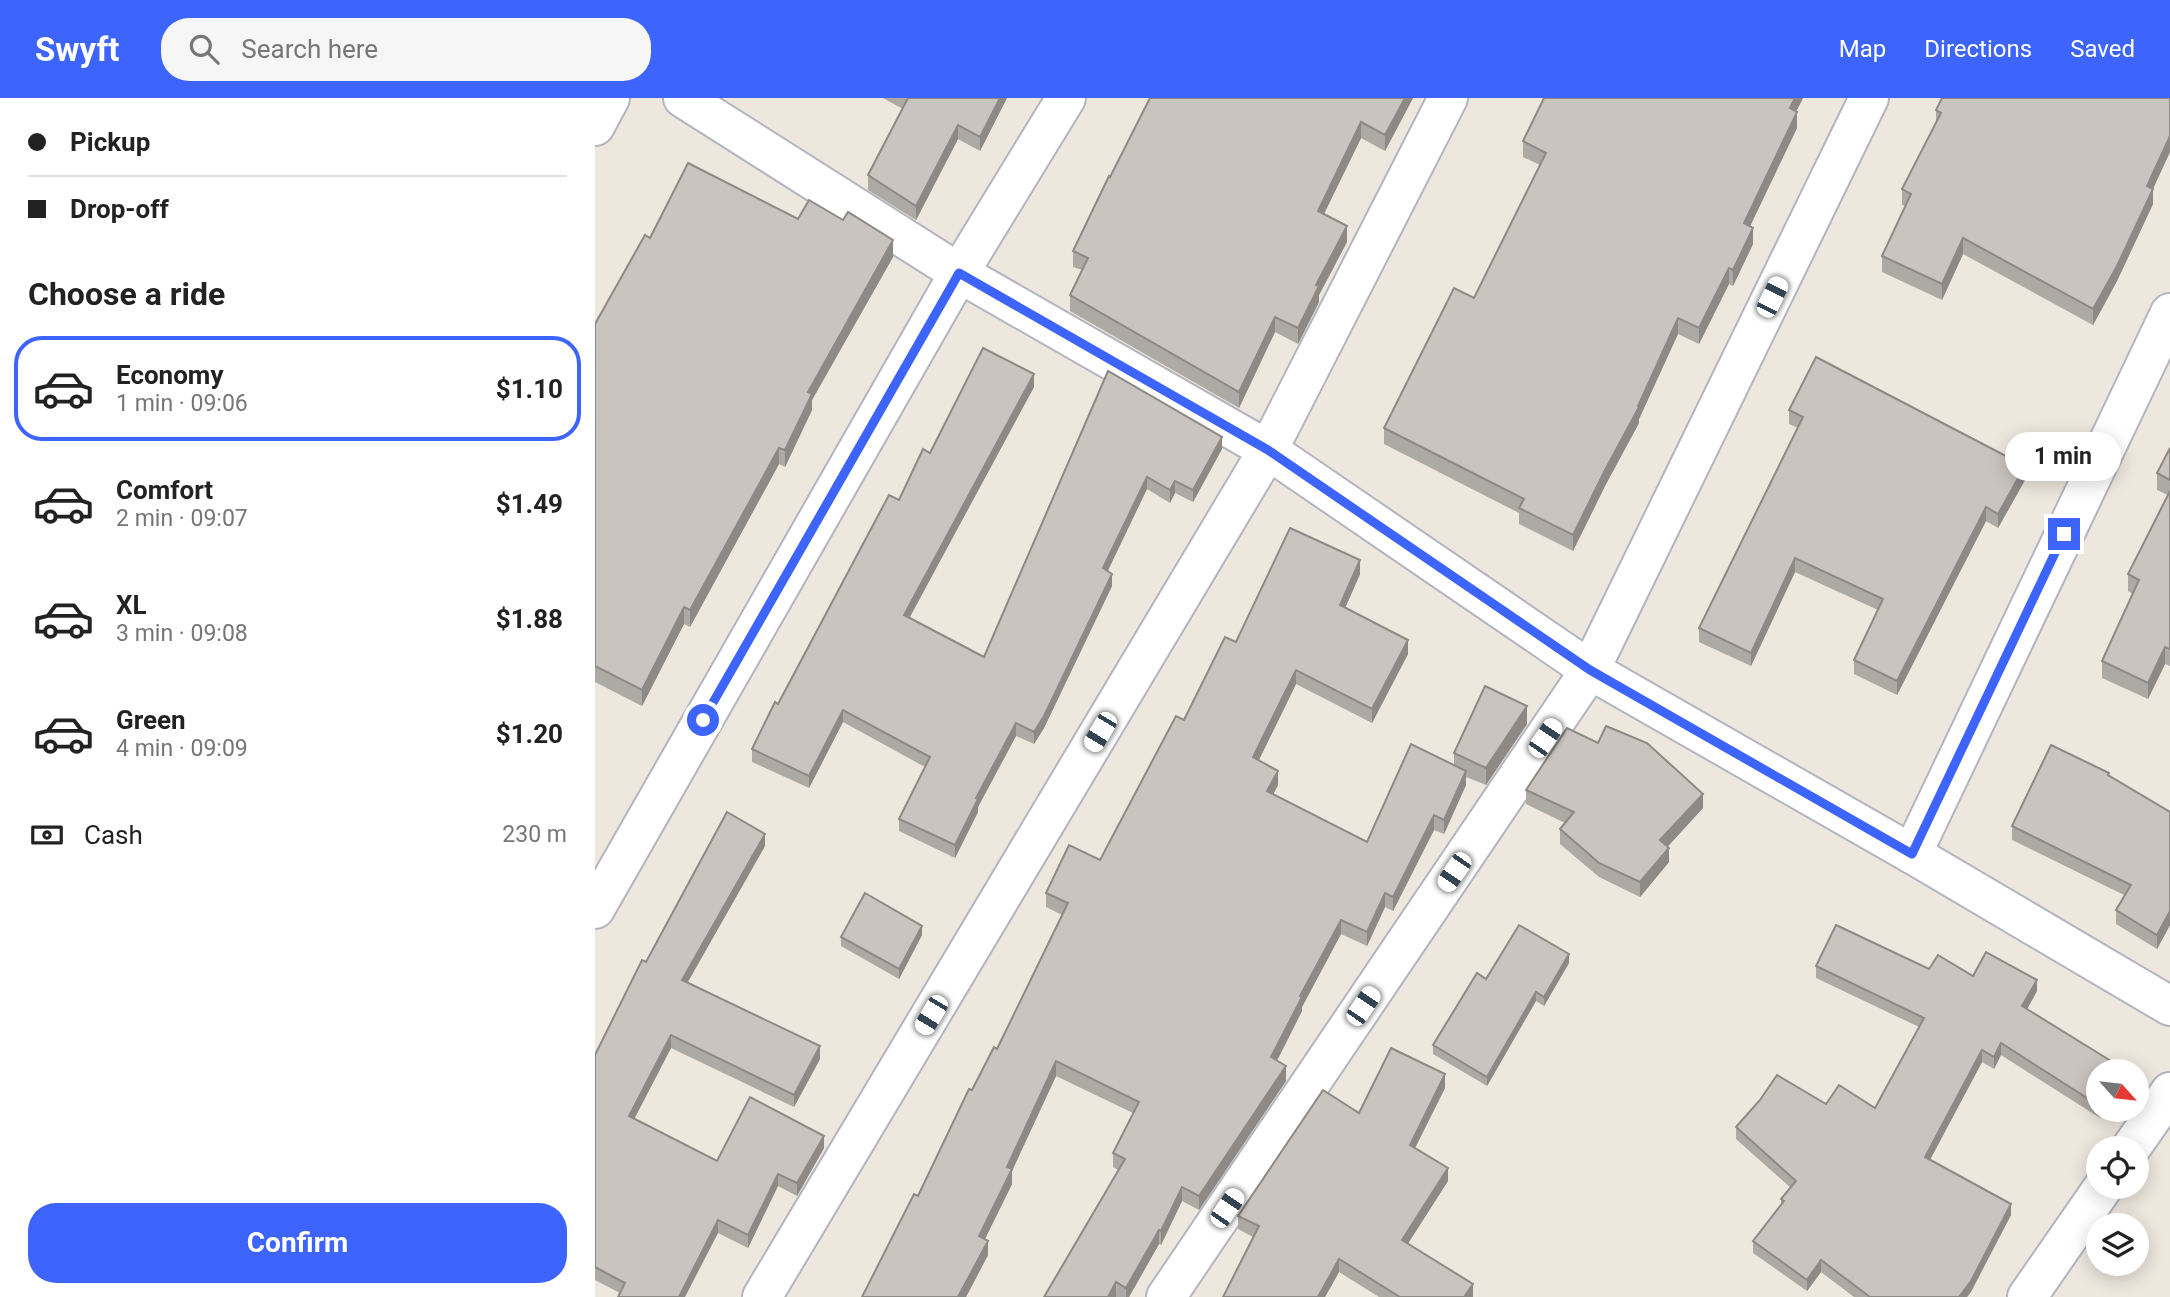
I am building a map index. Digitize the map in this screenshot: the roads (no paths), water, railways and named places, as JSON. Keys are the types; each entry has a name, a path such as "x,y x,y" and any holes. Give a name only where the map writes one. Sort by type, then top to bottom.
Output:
{"street":[{"path":"595,126 610,98"},
{"path":"683,98 959,273 1268,450 1590,670 1912,854 2170,1006"},
{"path":"595,909 959,273 1066,98"},
{"path":"762,1297 1268,450 1448,98"},
{"path":"1166,1297 1590,670 1869,98"},
{"path":"1912,854 2170,313"},
{"path":"2139,1136 2170,1092"},
{"path":"2027,1297 2095,1199"}]}
